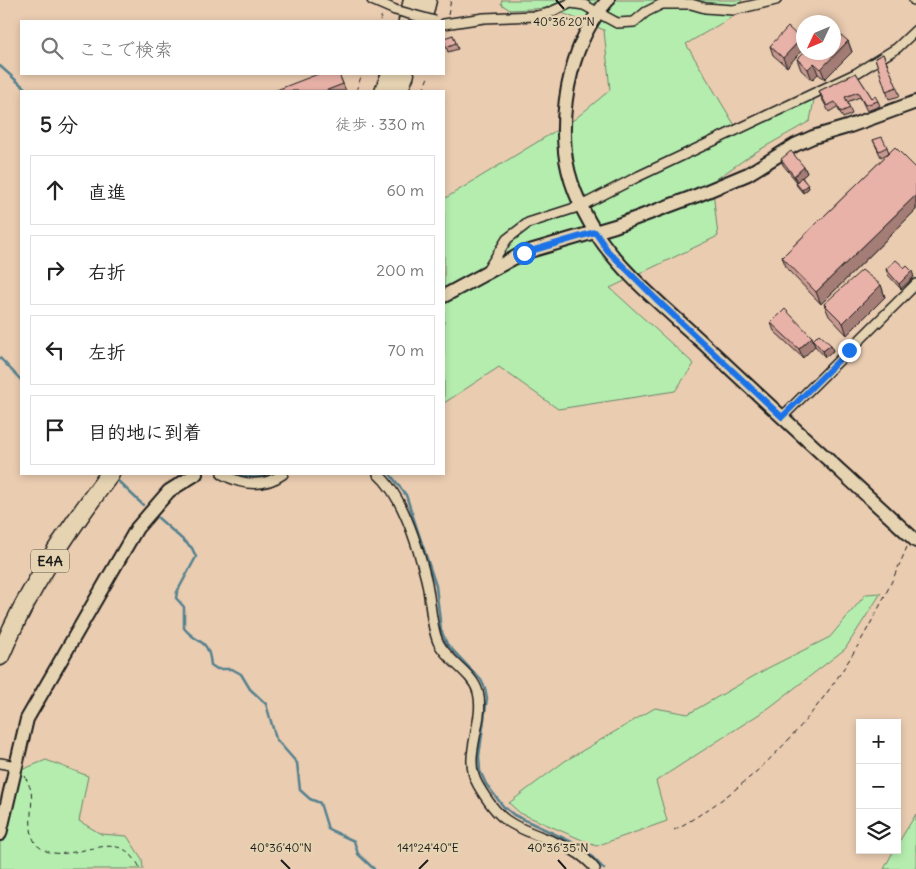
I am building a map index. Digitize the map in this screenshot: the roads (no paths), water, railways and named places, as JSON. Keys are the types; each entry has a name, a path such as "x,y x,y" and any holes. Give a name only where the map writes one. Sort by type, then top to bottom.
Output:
{"highway":[{"path":"401,16 413,0"},
{"path":"422,20 427,0"},
{"path":"384,90 391,75"},
{"path":"398,90 405,75"},
{"name":"E4A","path":"0,656 36,583 80,514 109,475"}],"street":[{"path":"372,0 401,16 428,20"},
{"path":"608,0 584,38 570,76 565,110 565,153 574,188 595,232 608,251 655,298 912,542"},
{"path":"719,0 719,10"},
{"path":"445,24 484,18 537,16 571,2 584,6 617,23 634,22 646,12 662,4 691,4 719,10 733,10 776,0"},
{"path":"487,271 507,239 528,224 581,206 639,176 855,74 897,48 916,30"},
{"path":"445,295 487,271 524,253 595,232 731,182 813,137 916,102"},
{"path":"782,417 916,284"},
{"path":"0,834 27,719 137,528 170,491 194,475"},
{"path":"224,475 247,484 269,482 280,475"},
{"path":"379,475 390,485 403,510 426,579 438,641 478,690 479,711 472,758 476,783 496,811 507,820 574,852 595,869"},
{"path":"0,763 17,762"}],"waterway":[{"path":"0,66 27,90"},
{"path":"0,358 20,379"},
{"path":"240,475 252,477 264,475"},
{"path":"391,475 406,495 436,586 441,630 447,644 481,680 485,688 487,698 479,756 480,771 486,784 503,806 514,815 572,842 586,851 604,869"},
{"path":"117,480 143,505"},
{"path":"156,516 192,548 196,557 177,592 176,598 184,607 184,628 189,634 205,645 210,656 211,665 217,669 232,669 241,674 250,689 266,704 276,739 297,763 300,790 310,799 320,803 328,829 354,841 358,854 374,869"}]}
